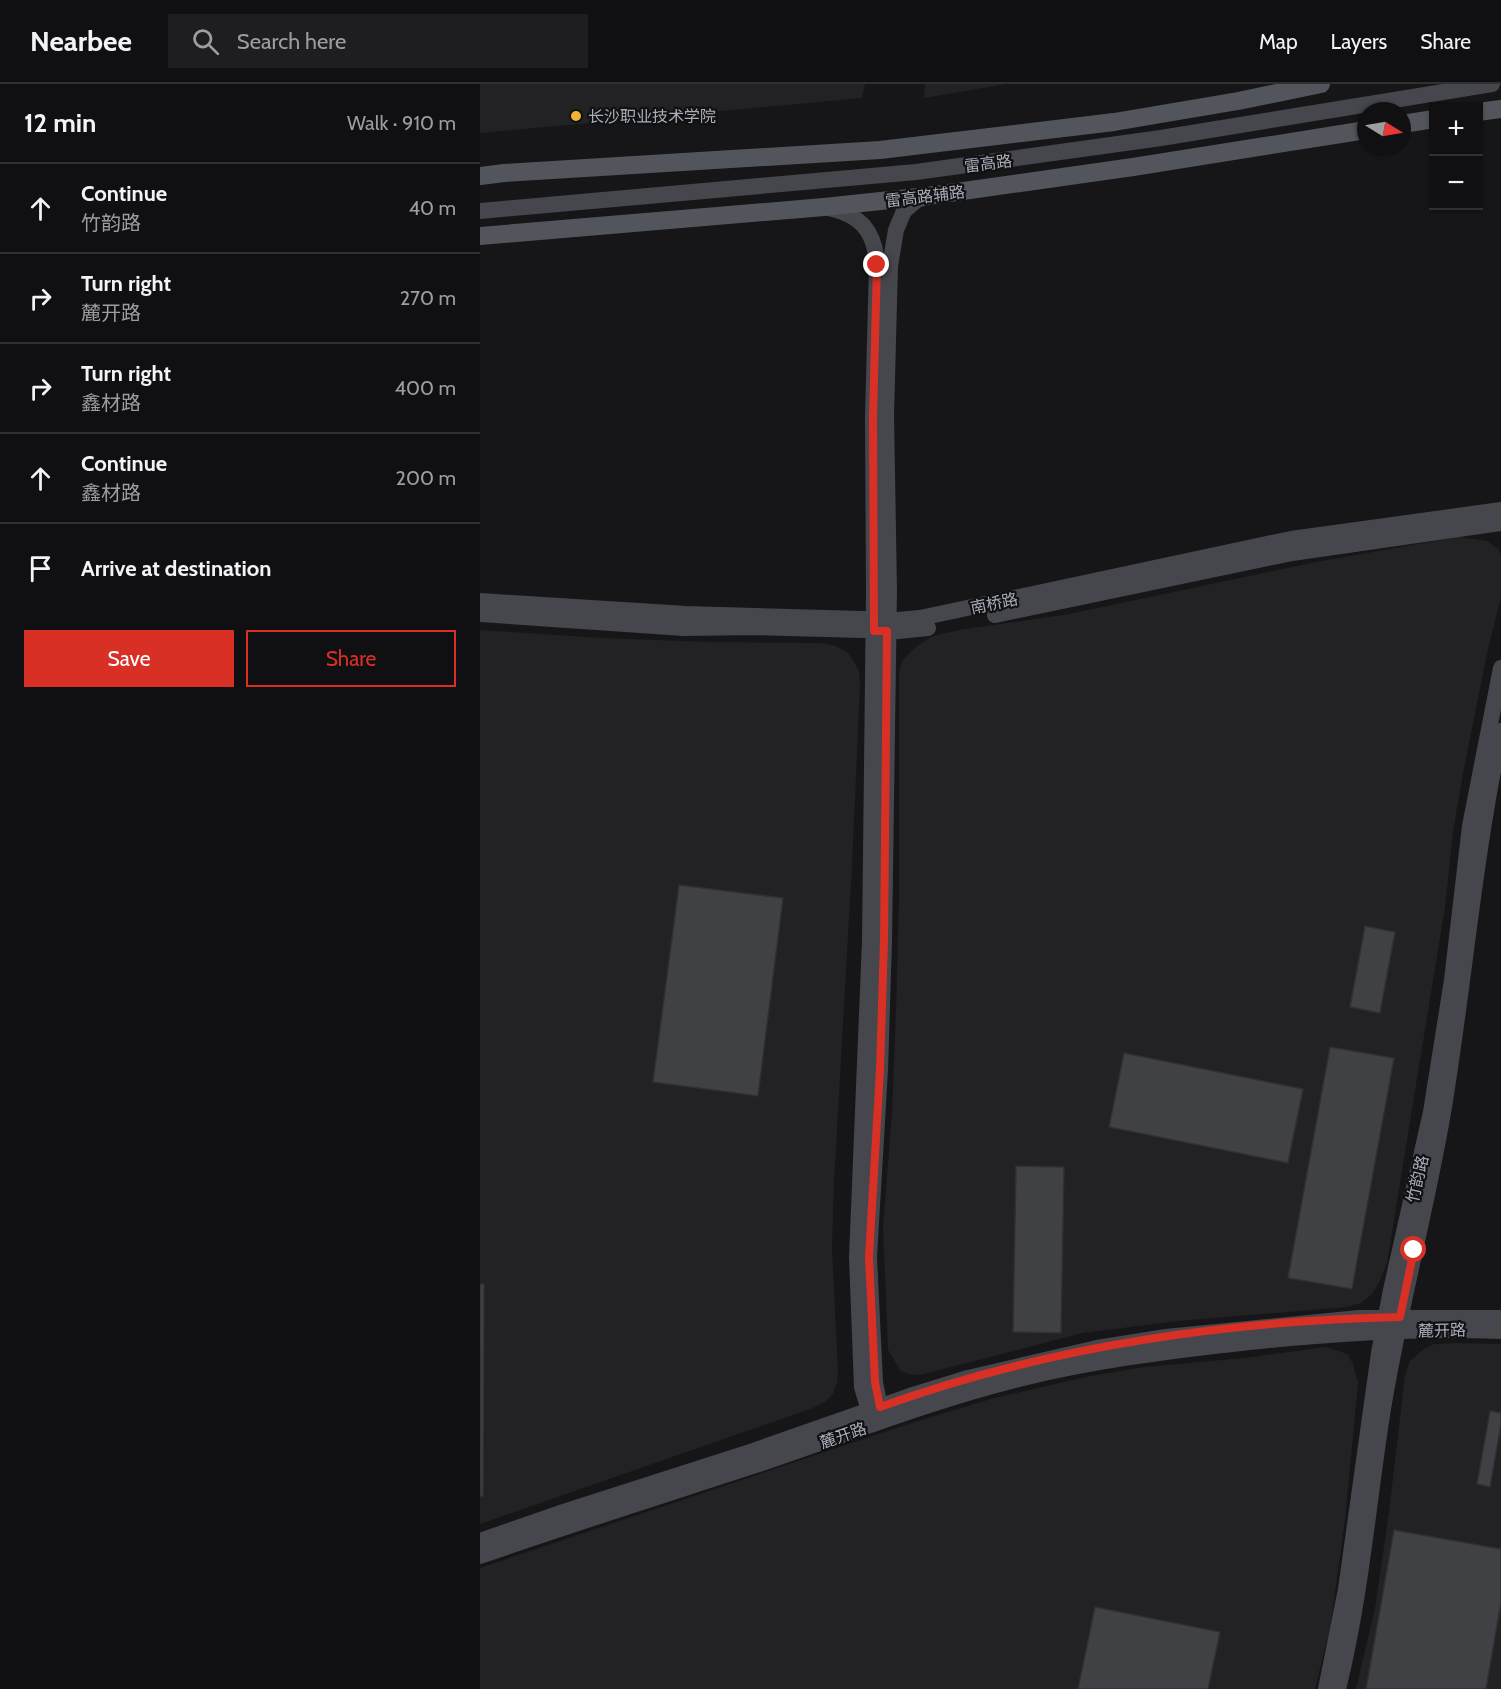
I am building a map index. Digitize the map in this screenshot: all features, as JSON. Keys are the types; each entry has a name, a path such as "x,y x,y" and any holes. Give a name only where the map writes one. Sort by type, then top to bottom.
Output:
{"main road":[{"path":"480,176 880,150 1114,122 1321,84"},
{"name":"雷高路","path":"480,211 916,172 1161,138 1492,84"},
{"path":"1411,105 1501,90"},
{"path":"1483,111 1501,109"},
{"name":"雷高路","path":"480,218 917,180 1040,164 1357,113"},
{"path":"1411,123 1429,120"},
{"name":"雷高路辅路","path":"480,236 928,196 1134,167 1357,130"},
{"path":"876,1415 861,1387 857,1257 881,625 891,255 896,230 904,211 917,200 928,196"},
{"path":"824,207 847,214 866,227 876,255 873,417 881,625"},
{"name":"南桥路","path":"480,614 684,628 881,625 987,605 1130,572 1291,539 1501,510"},
{"name":"南桥路","path":"480,601 881,625 921,630 1292,553 1501,523"},
{"name":"竹韵路","path":"1338,1689 1359,1592 1392,1324 1431,1112 1452,980 1470,826 1501,668"},
{"name":"竹韵路","path":"1326,1689 1346,1589 1365,1448 1442,1115 1463,982 1482,829 1501,731"},
{"name":"麓开路","path":"480,1541 753,1451 876,1415 1025,1378 1169,1351 1275,1340 1392,1324 1501,1318"},
{"name":"麓开路","path":"1392,1324 1501,1331"},
{"name":"麓开路","path":"480,1556 876,1415"}],"shaded area":[{"name":"长沙职业技术学院","path":"480,84 865,84 862,98 480,133"},
{"path":"925,84 1006,84 924,98"},
{"path":"1459,537 1487,541 1498,549 1501,555 1501,597 1488,649 1453,832 1445,907 1387,1263 1372,1294 1361,1303 1347,1307 1178,1321 1083,1333 924,1374 912,1375 901,1371 888,1350 883,1227 892,1113 896,1010 899,900 899,676 902,661 918,645 933,636 959,630 1069,614 1321,561"},
{"path":"480,630 603,638 833,645 846,651 853,660 859,671 860,685 834,1181 832,1247 838,1372 833,1394 825,1402 813,1408 480,1524"},
{"path":"1434,1344 1501,1344 1501,1689 1356,1689 1375,1608 1405,1375 1410,1361 1421,1351"},
{"path":"1327,1347 1347,1354 1353,1364 1358,1383 1345,1520 1330,1628 1315,1689 480,1689 480,1568 905,1425 994,1398 1090,1376 1144,1367 1244,1358"}],"building":[{"path":"679,885 783,898 758,1096 653,1082"},
{"path":"1365,926 1395,932 1380,1013 1350,1007"},
{"path":"1330,1047 1394,1058 1352,1289 1288,1278"},
{"path":"1124,1053 1303,1089 1288,1163 1109,1127"},
{"path":"1016,1166 1064,1167 1061,1333 1013,1332"},
{"path":"480,1284 484,1284 483,1496 480,1496"},
{"path":"1490,1411 1501,1413 1501,1424 1490,1487 1477,1484"},
{"path":"1394,1530 1501,1549 1501,1602 1486,1689 1366,1689"},
{"path":"1095,1607 1220,1632 1208,1689 1078,1689"}],"place":[{"name":"长沙职业技术学院","path":"576,116"}],"route":[{"path":"877,265 873,417 874,631 887,631 884,941 880,1070 869,1257 875,1382 880,1407 968,1378 1097,1348 1166,1336 1359,1318 1400,1317 1414,1250"}]}
